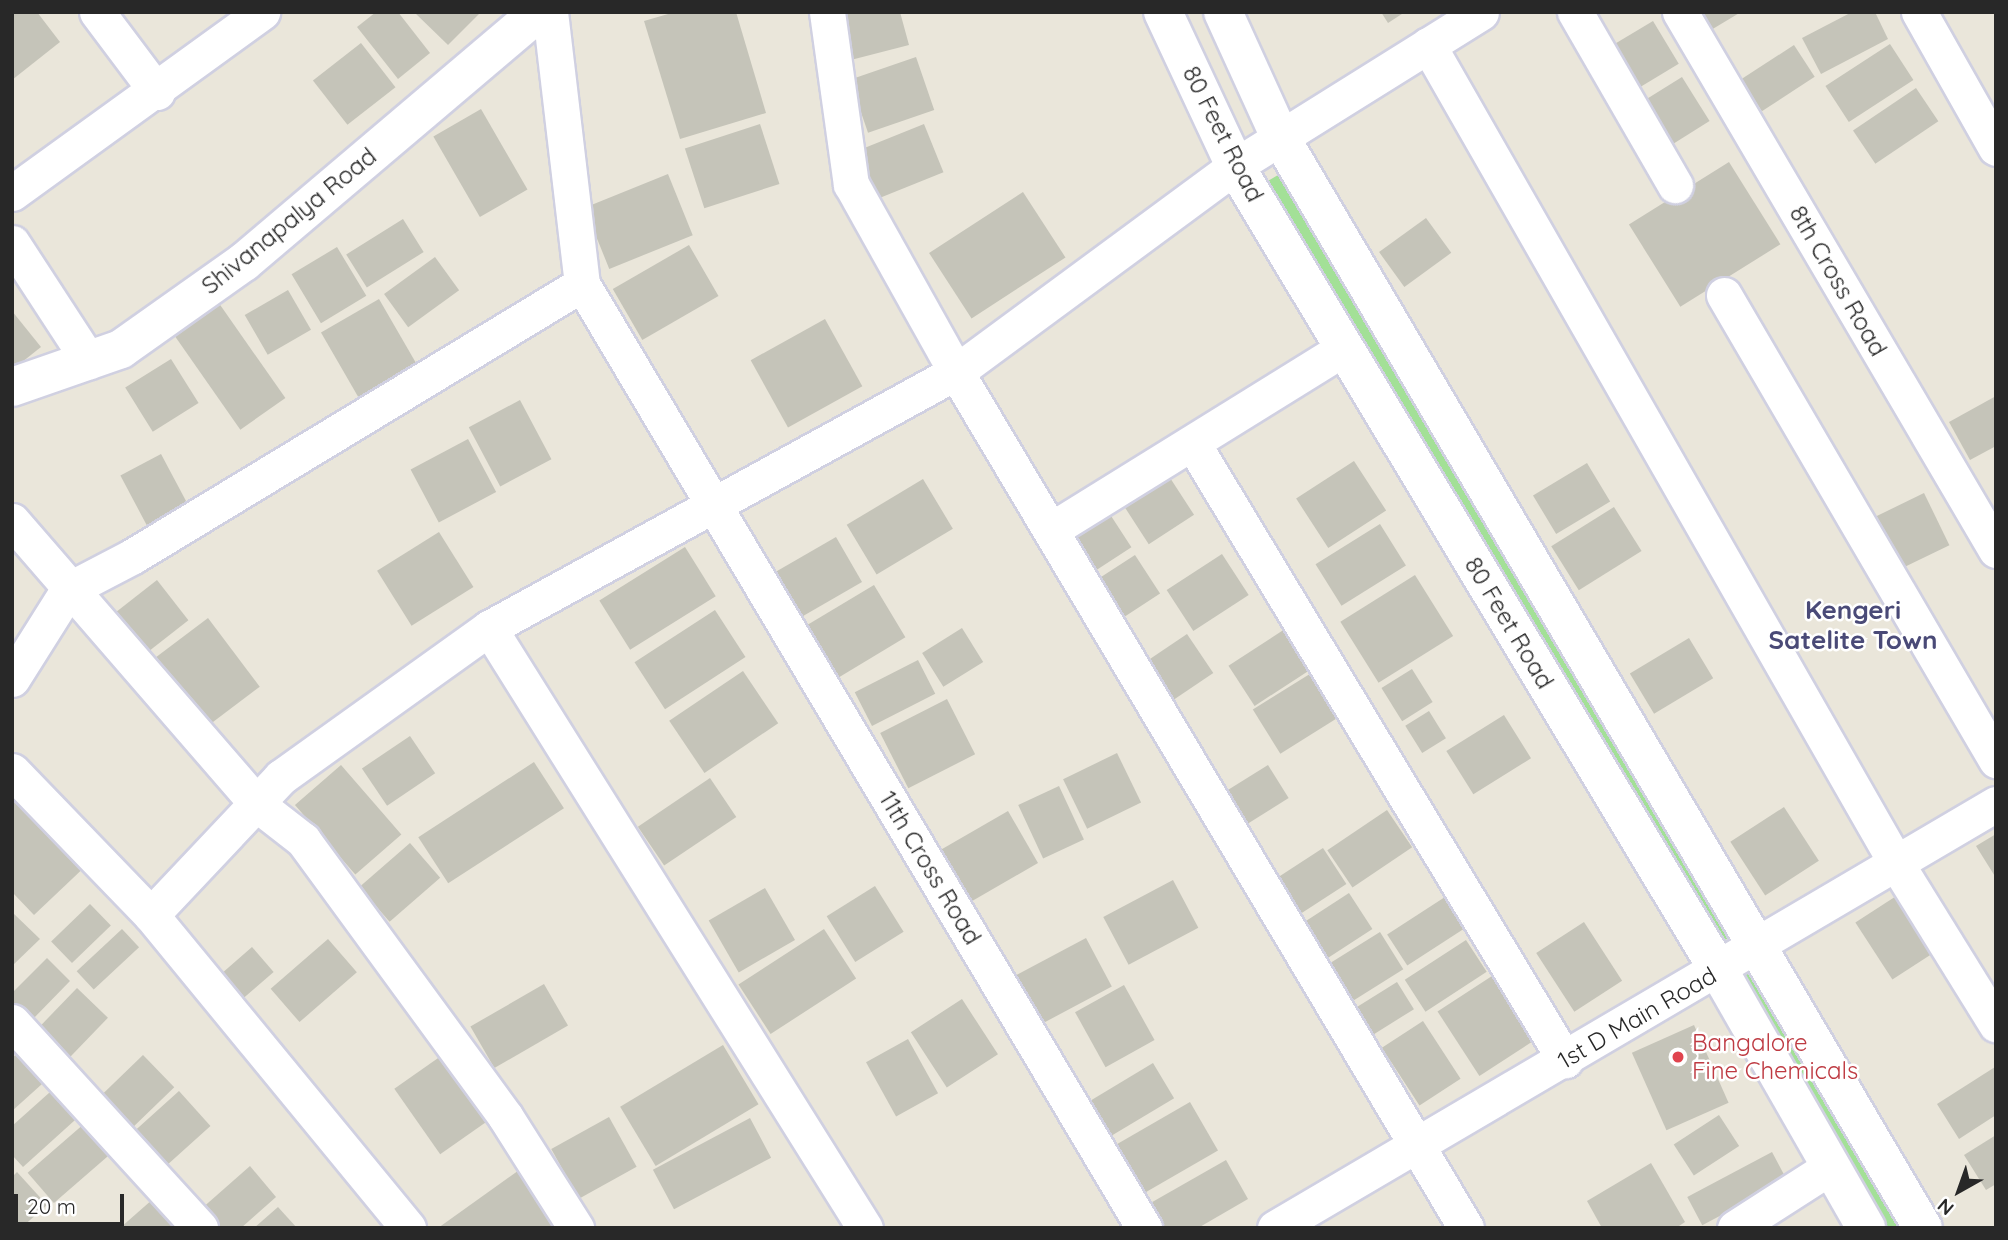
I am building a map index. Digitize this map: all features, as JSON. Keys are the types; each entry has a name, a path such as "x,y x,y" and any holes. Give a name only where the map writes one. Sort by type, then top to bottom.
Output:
{"street":[{"path":"97,12 158,92"},
{"path":"12,193 158,92 262,12"},
{"name":"Shivanapalya Road","path":"12,387 121,349 244,262 539,12"},
{"path":"12,679 68,590 133,556 582,284 550,12"},
{"path":"827,12 851,184 956,372 1419,1144 1466,1228"},
{"name":"80 Feet Road","path":"1163,12 1234,166 1719,971 1866,1228"},
{"name":"80 Feet Road","path":"1223,12 1280,137 1760,946 1923,1228"},
{"path":"151,915 258,805 281,777 489,628 715,507 956,372 1234,166 1480,12"},
{"path":"1575,12 1675,185"},
{"name":"8th Cross Road","path":"1680,12 1996,550"},
{"path":"1921,13 1996,148"},
{"path":"1428,45 1896,863 1996,1024"},
{"path":"12,243 89,361"},
{"name":"11th Cross Road","path":"582,284 1144,1228"},
{"path":"1724,295 1996,760"},
{"path":"1051,530 1344,348"},
{"path":"1193,444 1565,1060"},
{"path":"12,521 68,590 258,805 303,840 505,1116 576,1228"},
{"path":"489,628 851,1223"},
{"path":"12,771 151,915 408,1228"},
{"name":"1st D Main Road","path":"1275,1228 1719,971 1996,804"},
{"path":"12,1022 200,1228"},
{"path":"1735,1228 1830,1167"}],"green space":[{"path":"1278,175 1734,934 1716,945 1260,186"},
{"path":"1749,966 1900,1228 1877,1228 1732,976"}],"building":[{"path":"12,12 37,12 60,42 12,80"},
{"path":"376,12 398,12 430,53 398,79 357,27"},
{"path":"414,12 481,12 448,45"},
{"path":"675,12 736,12 766,113 680,139 644,21"},
{"path":"847,12 900,12 909,45 843,62 830,17"},
{"path":"1381,12 1405,12 1388,23"},
{"path":"1686,12 1741,12 1701,36"},
{"path":"1852,12 1875,12 1888,39 1821,74 1802,38"},
{"path":"1653,21 1679,64 1631,93 1605,50"},
{"path":"361,43 395,87 347,125 313,81"},
{"path":"1890,44 1913,80 1849,122 1825,86"},
{"path":"1794,45 1815,77 1762,111 1741,79"},
{"path":"916,57 934,110 868,133 850,80"},
{"path":"1682,77 1710,121 1664,150 1636,106"},
{"path":"1916,88 1938,121 1875,164 1853,130"},
{"path":"481,109 528,190 480,217 433,136"},
{"path":"760,124 779,184 704,208 685,148"},
{"path":"924,124 943,172 874,200 854,152"},
{"path":"1729,162 1780,244 1680,307 1629,225"},
{"path":"668,174 693,235 609,269 585,208"},
{"path":"1023,192 1065,257 972,318 929,253"},
{"path":"1426,218 1451,253 1404,287 1379,252"},
{"path":"403,219 424,252 367,288 346,255"},
{"path":"689,245 718,296 642,340 613,289"},
{"path":"337,247 366,296 321,323 292,274"},
{"path":"435,257 459,290 408,327 384,294"},
{"path":"288,290 311,330 268,355 245,315"},
{"path":"216,299 285,398 240,430 171,331"},
{"path":"379,299 417,365 359,398 321,332"},
{"path":"12,311 41,347 12,370"},
{"path":"825,319 862,386 788,428 751,360"},
{"path":"171,359 199,403 153,432 125,388"},
{"path":"1996,396 1996,446 1970,460 1949,422"},
{"path":"520,400 551,459 500,486 469,427"},
{"path":"468,439 496,492 439,522 411,470"},
{"path":"161,454 190,508 149,529 120,476"},
{"path":"1354,461 1386,510 1328,548 1296,499"},
{"path":"1587,463 1610,502 1556,534 1533,495"},
{"path":"1163,467 1194,515 1149,544 1118,496"},
{"path":"923,479 953,529 877,575 847,525"},
{"path":"1924,493 1949,545 1895,572 1869,520"},
{"path":"1102,502 1131,547 1086,577 1057,531"},
{"path":"1614,507 1642,551 1579,590 1551,546"},
{"path":"1380,524 1406,566 1342,606 1316,564"},
{"path":"439,532 473,587 412,626 377,571"},
{"path":"836,537 862,582 796,620 770,575"},
{"path":"685,547 716,596 630,650 599,601"},
{"path":"1222,554 1249,595 1193,631 1167,590"},
{"path":"1135,555 1160,594 1116,622 1091,583"},
{"path":"1415,575 1453,636 1379,683 1340,622"},
{"path":"157,580 188,620 141,657 110,617"},
{"path":"874,585 905,637 827,684 796,632"},
{"path":"715,610 745,657 665,709 634,662"},
{"path":"208,618 260,687 203,729 151,661"},
{"path":"1288,627 1314,667 1255,706 1228,666"},
{"path":"962,628 983,662 943,687 922,653"},
{"path":"1187,634 1213,673 1164,706 1138,667"},
{"path":"1689,638 1713,678 1654,714 1630,674"},
{"path":"918,660 935,694 872,726 855,692"},
{"path":"1412,669 1433,702 1402,721 1381,688"},
{"path":"743,671 778,723 704,773 669,721"},
{"path":"1313,672 1341,716 1280,754 1253,710"},
{"path":"947,699 975,754 908,788 880,733"},
{"path":"1429,711 1446,738 1422,753 1405,726"},
{"path":"1504,715 1531,758 1473,794 1446,751"},
{"path":"410,736 435,773 387,806 362,768"},
{"path":"1117,753 1141,802 1087,829 1063,779"},
{"path":"534,762 564,808 448,883 418,837"},
{"path":"341,765 401,834 355,874 295,805"},
{"path":"1268,765 1289,798 1236,831 1215,798"},
{"path":"710,778 736,817 664,866 638,827"},
{"path":"1059,786 1084,839 1043,858 1018,805"},
{"path":"12,790 91,861 34,915 12,892"},
{"path":"1784,807 1819,861 1765,896 1730,842"},
{"path":"1387,810 1412,847 1352,888 1327,850"},
{"path":"1008,811 1038,863 964,905 934,854"},
{"path":"1996,834 1996,878 1976,846"},
{"path":"410,843 440,878 390,922 359,887"},
{"path":"1323,848 1346,884 1290,921 1267,884"},
{"path":"1173,880 1198,928 1129,965 1103,917"},
{"path":"875,886 904,932 855,962 827,916"},
{"path":"765,888 795,940 739,972 709,921"},
{"path":"1904,891 1941,948 1892,980 1855,923"},
{"path":"1349,893 1372,929 1317,965 1294,929"},
{"path":"1445,897 1465,928 1407,966 1387,935"},
{"path":"90,904 111,926 72,963 51,942"},
{"path":"12,912 40,939 12,966"},
{"path":"1584,922 1622,981 1574,1012 1536,953"},
{"path":"122,929 139,947 94,990 77,971"},
{"path":"824,929 856,978 771,1034 738,985"},
{"path":"1380,932 1403,969 1344,1006 1321,969"},
{"path":"1086,938 1112,987 1037,1026 1011,978"},
{"path":"328,939 357,972 300,1022 271,989"},
{"path":"1466,940 1487,972 1425,1012 1405,980"},
{"path":"252,947 274,972 237,1004 215,979"},
{"path":"47,958 70,981 32,1020 12,1001 12,993"},
{"path":"1492,976 1534,1041 1479,1076 1437,1011"},
{"path":"1397,982 1414,1009 1371,1036 1354,1009"},
{"path":"544,984 568,1026 494,1068 470,1026"},
{"path":"1124,985 1155,1040 1106,1067 1075,1012"},
{"path":"77,988 108,1018 67,1060 36,1030"},
{"path":"962,999 998,1054 947,1088 911,1032"},
{"path":"1423,1021 1461,1079 1419,1106 1382,1048"},
{"path":"1694,1025 1729,1103 1666,1130 1632,1053"},
{"path":"908,1039 938,1093 896,1116 866,1062"},
{"path":"723,1045 759,1104 656,1166 620,1107"},
{"path":"26,1046 52,1075 12,1111 12,1058"},
{"path":"143,1055 174,1087 128,1132 97,1099"},
{"path":"441,1056 487,1122 440,1154 394,1089"},
{"path":"1153,1063 1174,1098 1107,1138 1086,1103"},
{"path":"1995,1067 1996,1115 1959,1139 1937,1104"},
{"path":"59,1084 85,1111 23,1167 12,1155 12,1126"},
{"path":"179,1091 210,1126 155,1175 124,1141"},
{"path":"1190,1102 1218,1150 1135,1198 1107,1150"},
{"path":"1719,1115 1739,1146 1694,1175 1674,1144"},
{"path":"609,1117 637,1167 579,1199 551,1149"},
{"path":"750,1118 771,1158 674,1209 653,1170"},
{"path":"85,1123 111,1153 54,1203 28,1173"},
{"path":"1996,1135 1996,1184 1986,1190 1964,1155"},
{"path":"1772,1152 1787,1180 1702,1225 1687,1197"},
{"path":"1226,1160 1248,1199 1198,1228 1151,1228 1140,1209"},
{"path":"1651,1163 1685,1222 1676,1228 1602,1228 1587,1201"},
{"path":"250,1166 276,1197 241,1228 216,1228 200,1210"},
{"path":"522,1168 558,1228 438,1228"},
{"path":"17,1172 47,1205 21,1228 12,1228 12,1177"},
{"path":"153,1199 178,1228 120,1228"},
{"path":"278,1207 297,1228 254,1228"}],"place":[{"name":"Bangalore Fine Chemicals","path":"1678,1057"}],"district":[{"name":"Kengeri Satelite Town","path":"1853,625"}]}
